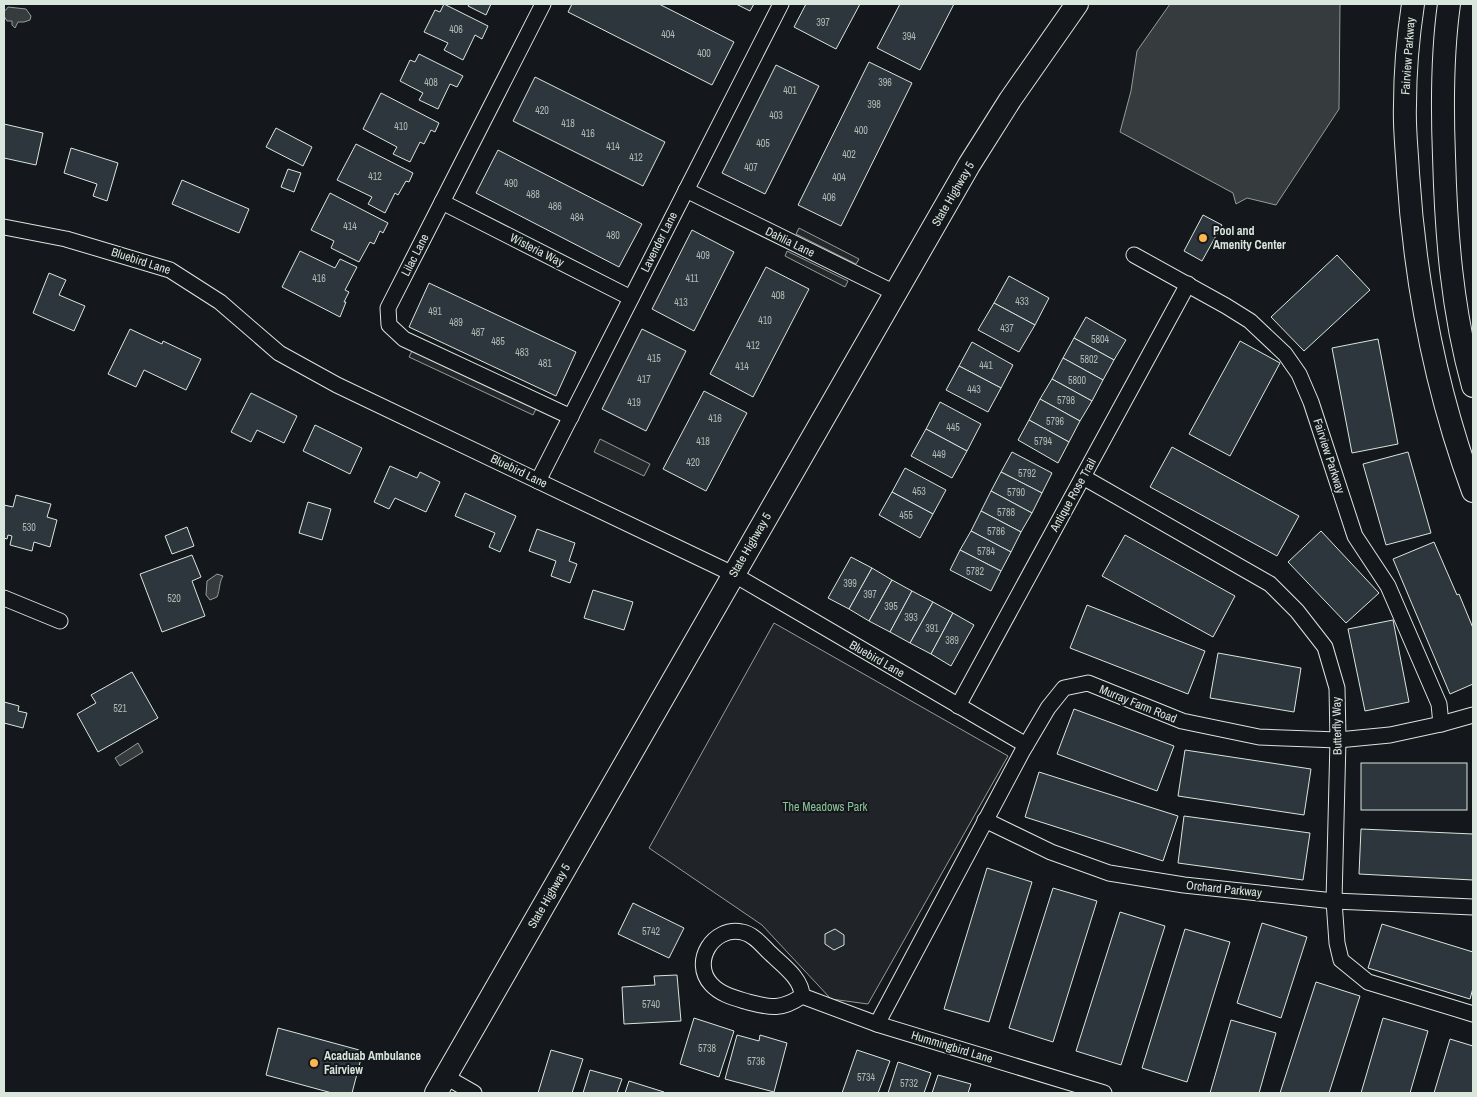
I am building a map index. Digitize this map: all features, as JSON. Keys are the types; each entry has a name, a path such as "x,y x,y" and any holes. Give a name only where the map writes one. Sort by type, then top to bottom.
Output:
{"main road":[{"name":"State Highway 5","path":"441,1085 895,293 1010,100 1077,4"},
{"name":"Fairview Parkway","path":"1413,4 1405,106 1410,210 1420,289 1437,378 1473,491"},
{"path":"1449,4 1446,21 1442,107 1445,222 1454,294 1473,386"}],"street":[{"name":"Lilac Lane","path":"543,4 388,308 389,325 404,339 571,417"},
{"name":"Lavender Lane","path":"538,481 781,4"},
{"name":"Dahlia Lane","path":"686,190 895,293"},
{"name":"Wisteria Way","path":"442,202 631,298"},
{"name":"Bluebird Lane","path":"4,227 66,239 170,270 220,302 279,353 337,384 733,574 1026,745"},
{"name":"Fairview Parkway","path":"1134,255 1250,321 1284,354 1299,374 1311,402 1355,536 1388,586 1439,704 1441,724"},
{"name":"Antique Rose Trail","path":"958,706 1188,284"},
{"name":"Butterfly Way","path":"1082,477 1270,584 1297,611 1325,647 1337,688 1338,740 1334,901 1337,943 1341,960 1368,982 1473,1014"},
{"path":"4,598 60,621"},
{"name":"Murray Farm Road","path":"877,1024 1026,745 1048,708 1064,688 1088,684 1182,721 1259,737 1338,740 1390,735 1473,715"},
{"name":"Orchard Parkway","path":"986,820 1051,852 1109,873 1184,885 1334,901 1473,907"},
{"path":"732,931 743,932 755,938 797,979 802,990 802,996 792,1003 779,1007 767,1007 723,994 710,984 703,968 704,955 711,942 722,934 732,931"},
{"name":"Hummingbird Lane","path":"802,996 877,1024 1104,1093"},
{"path":"441,1085 474,1093"}],"green space":[{"name":"The Meadows Park","path":"774,623 1008,756 868,1004 831,999 762,925 649,848"}],"shaded area":[{"path":"1170,4 1340,4 1339,109 1276,205 1247,198 1236,204 1233,193 1120,132 1131,91 1137,51"},
{"path":"8,7 26,9 31,16 30,20 18,22 15,28 12,25 12,21 7,21 4,16 4,10"},
{"path":"799,228 859,259 856,264 796,234"},
{"path":"787,251 848,281 845,287 785,256"},
{"path":"412,351 536,409 533,415 409,357"},
{"path":"600,439 650,464 644,476 594,452"},
{"path":"217,574 223,576 217,597 210,600 206,595 207,581"},
{"path":"138,743 143,752 120,766 115,758"}],"building":[{"path":"444,4 488,26 482,39 475,35 463,60 444,50 448,43 424,32 435,10 440,12"},
{"path":"469,4 491,4 486,15 468,6"},
{"path":"572,4 659,4 734,42 712,85 568,12"},
{"path":"736,4 754,4 750,11"},
{"path":"806,4 860,4 836,49 794,27"},
{"path":"900,4 954,4 920,70 877,48"},
{"path":"419,54 463,76 457,87 450,84 438,109 419,100 423,93 400,81 410,60 415,62"},
{"path":"869,62 912,83 841,226 798,205"},
{"path":"776,65 819,86 765,194 722,173"},
{"path":"535,77 665,142 643,186 513,121"},
{"path":"381,93 439,123 435,132 431,130 424,144 420,142 410,162 393,154 397,147 363,129"},
{"path":"4,124 43,133 36,165 4,158"},
{"path":"276,128 312,147 303,166 266,147"},
{"path":"356,144 413,173 409,182 406,181 398,195 395,193 385,213 368,204 372,197 337,180"},
{"path":"71,148 118,163 107,201 93,196 97,184 64,173"},
{"path":"498,150 642,224 619,267 476,193"},
{"path":"288,169 301,173 294,192 281,187"},
{"path":"182,180 249,209 239,233 172,204"},
{"path":"330,193 388,223 383,233 380,231 374,244 370,242 359,262 331,248 334,241 311,230"},
{"name":"Pool and Amenity Center","path":"1203,215 1222,225 1202,261 1184,251"},
{"path":"692,230 734,252 694,331 652,309"},
{"path":"300,251 335,268 340,259 357,267 345,290 349,292 340,317 282,287"},
{"path":"1337,255 1370,290 1304,351 1271,317"},
{"path":"766,267 809,289 753,397 710,374"},
{"path":"49,273 66,280 59,295 85,306 74,331 33,313"},
{"path":"1009,276 1049,298 1035,325 994,303"},
{"path":"429,283 576,352 556,396 409,327"},
{"path":"994,303 1035,325 1019,352 978,330"},
{"path":"1086,317 1126,340 1114,360 1074,338"},
{"path":"130,329 162,344 163,341 201,359 186,390 144,370 136,387 108,374"},
{"path":"642,329 686,351 646,431 602,409"},
{"path":"1074,338 1114,360 1103,380 1063,358"},
{"path":"1378,339 1398,444 1352,453 1332,348"},
{"path":"1240,341 1280,363 1230,456 1189,434"},
{"path":"972,342 1013,365 1001,388 959,366"},
{"path":"1063,358 1103,380 1092,401 1052,379"},
{"path":"959,366 1001,388 988,412 946,390"},
{"path":"1052,379 1092,401 1080,421 1040,399"},
{"path":"704,391 747,413 706,491 663,469"},
{"path":"251,393 297,416 284,443 257,430 251,442 231,432"},
{"path":"1040,399 1080,421 1069,442 1029,420"},
{"path":"940,402 981,424 967,451 926,429"},
{"path":"1029,420 1069,442 1058,463 1018,440"},
{"path":"315,425 362,448 350,474 303,451"},
{"path":"926,429 967,451 952,478 911,456"},
{"path":"1172,447 1299,516 1277,556 1150,487"},
{"path":"1012,452 1052,473 1042,493 1001,472"},
{"path":"1408,452 1431,533 1386,545 1363,464"},
{"path":"390,466 417,478 420,472 440,482 426,512 395,498 389,509 374,502"},
{"path":"905,468 946,490 933,514 892,492"},
{"path":"1001,472 1042,493 1032,513 991,491"},
{"path":"991,491 1032,513 1021,532 981,511"},
{"path":"892,492 933,514 920,538 879,515"},
{"path":"465,493 516,516 500,552 489,547 495,533 455,516"},
{"path":"16,495 51,504 47,517 57,520 50,547 34,542 32,551 10,545 12,536 8,535 7,539 4,538 4,505 13,507"},
{"path":"308,502 331,509 322,540 299,533"},
{"path":"981,511 1021,532 1011,552 971,531"},
{"path":"187,527 194,546 172,554 165,536"},
{"path":"537,529 575,543 569,561 577,564 570,583 551,576 556,561 529,551"},
{"path":"971,531 1011,552 1001,571 960,550"},
{"path":"1321,531 1379,593 1346,623 1288,562"},
{"path":"1125,535 1235,596 1213,637 1102,576"},
{"path":"1434,542 1473,628 1473,684 1450,694 1393,559"},
{"path":"960,550 1001,571 991,591 950,570"},
{"path":"192,555 201,577 192,581 205,616 162,632 140,574"},
{"path":"851,557 872,568 849,609 828,598"},
{"path":"872,568 892,580 869,621 849,609"},
{"path":"892,580 912,591 890,632 869,621"},
{"path":"593,590 633,602 624,630 584,618"},
{"path":"912,591 933,602 910,643 890,632"},
{"path":"933,602 953,613 931,654 910,643"},
{"path":"1087,605 1205,651 1188,694 1070,648"},
{"path":"953,613 974,625 951,666 931,654"},
{"path":"1393,620 1409,702 1365,711 1348,629"},
{"path":"1218,653 1301,668 1294,712 1210,698"},
{"path":"132,672 158,718 98,752 77,714 96,703 91,695"},
{"path":"4,702 19,706 18,711 27,713 23,728 4,723"},
{"path":"1074,709 1174,746 1157,791 1057,754"},
{"path":"1185,750 1311,769 1304,815 1178,796"},
{"path":"1361,763 1467,763 1467,810 1361,810"},
{"path":"1039,772 1178,816 1163,861 1025,817"},
{"path":"1184,816 1310,833 1303,880 1178,863"},
{"path":"1361,829 1473,834 1473,880 1359,874"},
{"path":"987,868 1032,882 989,1022 944,1009"},
{"path":"1053,888 1097,901 1053,1042 1009,1028"},
{"path":"633,903 684,928 669,958 618,934"},
{"path":"1120,912 1165,926 1121,1065 1076,1051"},
{"path":"1262,923 1307,937 1281,1018 1237,1003"},
{"path":"1382,924 1473,952 1473,988 1470,999 1368,968"},
{"path":"835,929 844,935 844,945 834,950 825,944 825,934"},
{"path":"1185,929 1230,942 1187,1082 1142,1068"},
{"path":"677,975 681,1021 624,1024 622,987 655,985 654,976"},
{"path":"1316,982 1360,996 1329,1093 1280,1093"},
{"path":"694,1018 734,1031 719,1077 680,1064"},
{"path":"1383,1018 1428,1031 1410,1093 1361,1093"},
{"path":"1231,1020 1276,1033 1259,1093 1210,1093"},
{"name":"Acaduab Ambulance Fairview","path":"278,1028 363,1051 352,1093 332,1093 266,1075"},
{"path":"737,1035 759,1041 760,1035 787,1043 774,1092 725,1079"},
{"path":"1450,1039 1473,1046 1473,1093 1434,1093"},
{"path":"551,1050 583,1059 572,1093 538,1093"},
{"path":"857,1050 890,1061 878,1093 842,1093"},
{"path":"898,1062 931,1073 924,1093 888,1093"},
{"path":"590,1070 622,1079 617,1093 583,1093"},
{"path":"938,1075 971,1084 968,1093 932,1093"},
{"path":"629,1081 664,1092 625,1093"}],"place":[{"name":"Pool and Amenity Center","path":"1203,238"},
{"name":"Acaduab Ambulance Fairview","path":"314,1063"}]}
